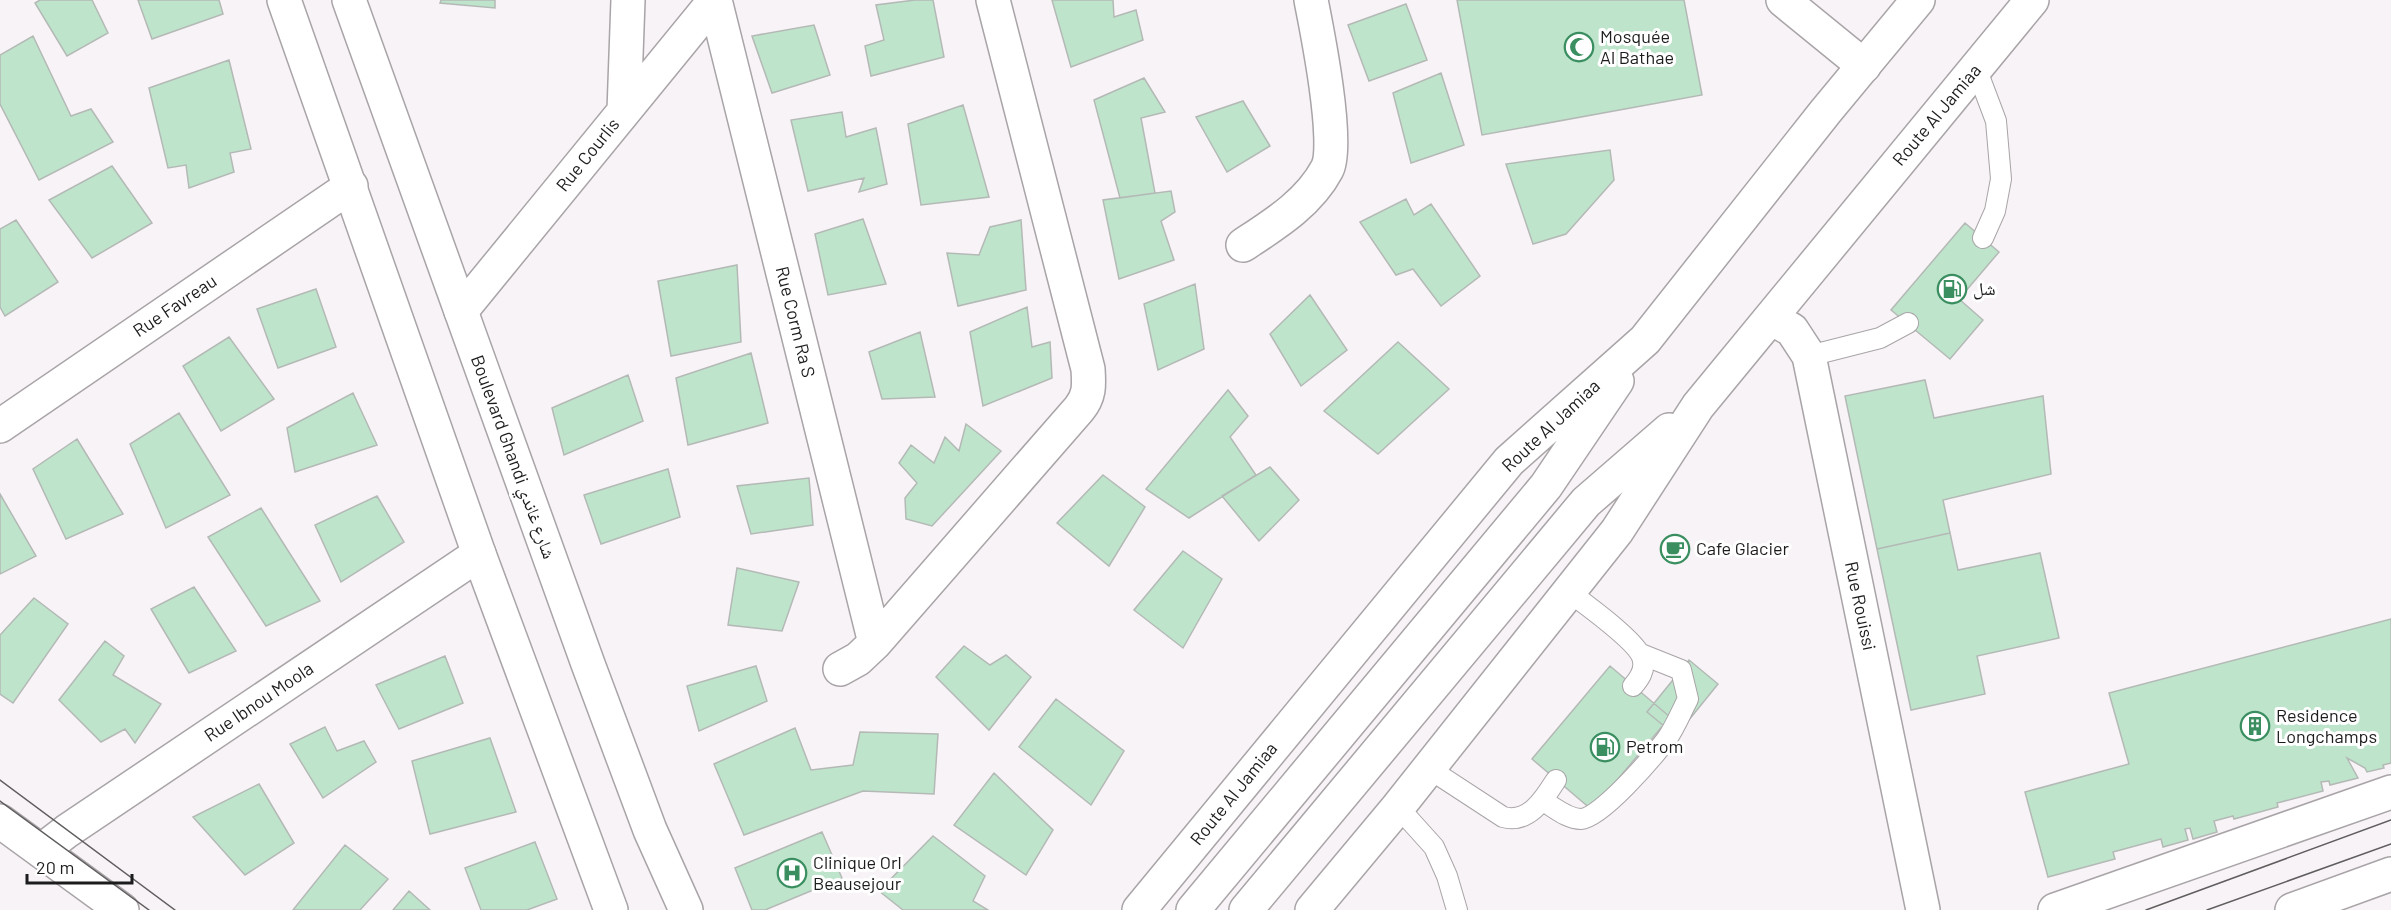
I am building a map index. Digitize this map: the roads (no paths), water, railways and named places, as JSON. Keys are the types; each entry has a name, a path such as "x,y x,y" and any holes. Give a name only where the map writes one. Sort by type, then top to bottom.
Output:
{"main road":[{"path":"284,0 479,554 611,910"},
{"name":"Boulevard Ghandi شارع غاندي","path":"349,0 596,686 650,830 686,910"},
{"path":"624,111 628,0"},
{"name":"Rue Courlis","path":"460,311 715,0"},
{"name":"Rue Corm Ra S","path":"715,0 875,643"},
{"path":"840,669 858,659 875,643 1079,409 1086,400 1090,386 1088,369 993,0"},
{"path":"1243,245 1293,210 1312,192 1329,166 1331,130 1321,50 1311,0"},
{"path":"1783,0 1864,66"},
{"name":"Route Al Jamiaa","path":"1139,910 1509,461 1645,340 1826,111 1918,0"},
{"name":"Route Al Jamiaa","path":"1312,910 1398,807 1617,531 1698,406 2032,0"},
{"name":"Rue Favreau","path":"0,426 351,186"},
{"name":"Rue Rouissi","path":"1771,318 1792,330 1809,356 1923,910"},
{"path":"1193,910 1546,486 1645,340"},
{"path":"1246,910 1586,502 1698,406"},
{"name":"Rue Ibnou Moola","path":"41,851 67,831 479,554"},
{"path":"2055,910 2391,792"},
{"path":"0,821 122,910"},
{"path":"2292,910 2391,873"}],"lane":[{"path":"1976,68 1996,121 2001,179 1995,211 1983,238"},
{"path":"1809,356 1880,338 1908,323"},
{"path":"1569,592 1636,647 1641,654 1643,670 1633,686"},
{"path":"1543,801 1565,814 1582,819 1598,811 1636,776 1667,739 1688,699 1681,670 1641,654"},
{"path":"1428,768 1503,817 1512,820 1522,818 1543,801 1557,780"},
{"path":"1398,807 1434,847 1447,876 1457,910"}],"tram line":[{"path":"0,780 175,910"},
{"path":"0,801 149,910"},
{"path":"2146,910 2391,820"},
{"path":"2207,910 2391,844"}],"place":[{"name":"Mosquée Al Bathae","path":"1579,47"},
{"name":"شل","path":"1952,289"},
{"name":"Cafe Glacier","path":"1675,549"},
{"name":"Residence Longchamps","path":"2255,726"},
{"name":"Petrom","path":"1605,747"},
{"name":"Clinique Orl Beausejour","path":"792,873"}]}
